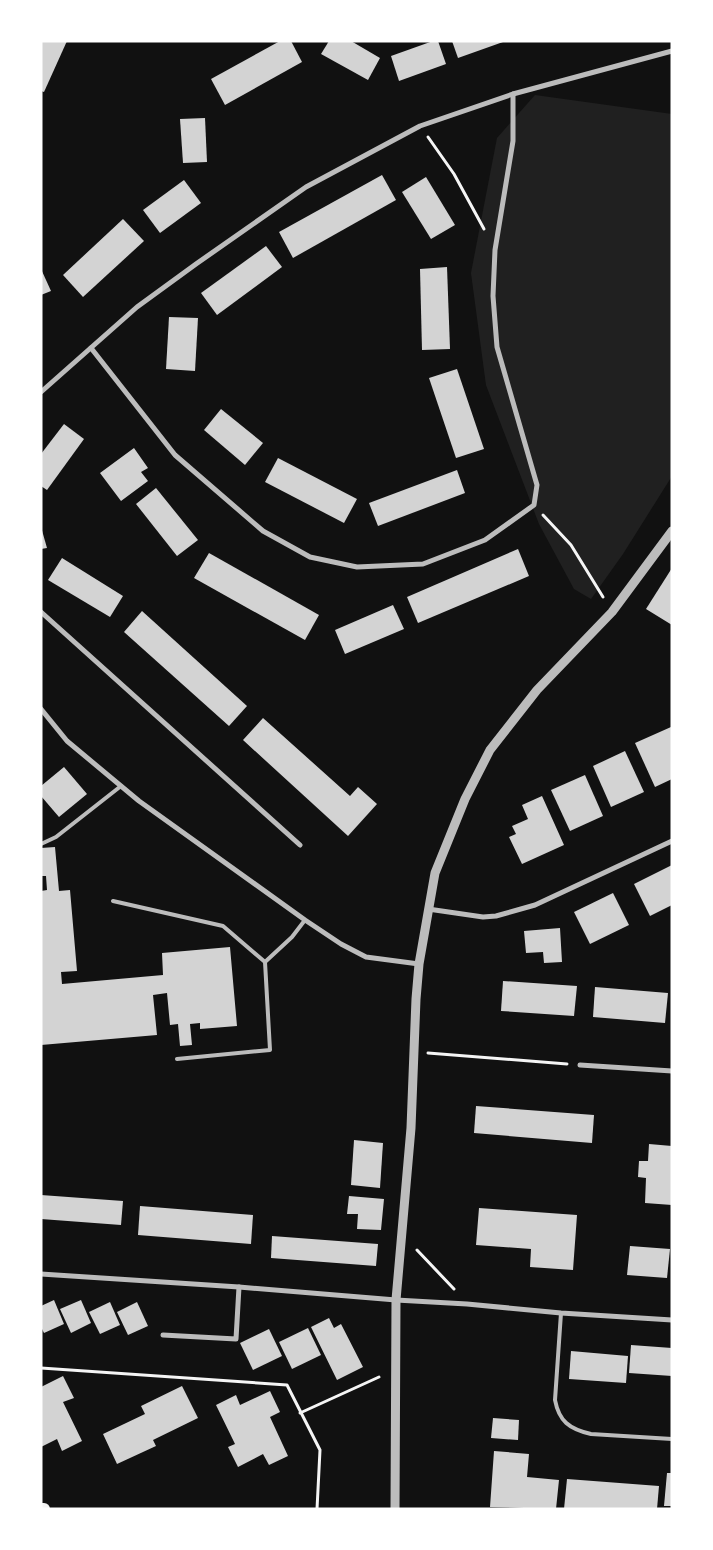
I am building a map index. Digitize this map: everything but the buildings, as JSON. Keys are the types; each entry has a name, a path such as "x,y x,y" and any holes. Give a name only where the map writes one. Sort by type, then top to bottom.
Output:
{"street":[{"path":"41,392 137,307 306,187 420,126 513,94 672,51"},
{"path":"91,348 175,455 263,531 310,557 357,567 423,564 485,540 534,505 537,485 497,347 493,296 495,250 513,141 513,94"},
{"path":"394,1509 396,1300 411,1128 419,964 435,873 465,799 490,750 537,690 612,612 672,531"},
{"path":"41,612 300,844"},
{"path":"41,709 67,741 139,802 305,920 366,958 419,964"},
{"path":"428,909 483,918 496,916 535,904 672,841"},
{"path":"580,1065 672,1071"},
{"path":"41,1274 672,1320"},
{"path":"163,1334 236,1339 239,1287"}],"lane":[{"path":"41,844 56,837 121,786"},
{"path":"113,901 223,926 265,962 270,1050 177,1059"},
{"path":"265,962 292,936 305,920"},
{"path":"561,1313 555,1400 557,1411 562,1419 571,1428 579,1432 672,1439"}],"path":[{"path":"420,126 454,174 495,250"},
{"path":"534,505 571,545 612,612"},
{"path":"414,1051 580,1065"},
{"path":"402,1233 467,1304"},
{"path":"41,1368 286,1385 320,1450 317,1509"},
{"path":"300,1413 395,1370"}],"shaded area":[{"path":"535,95 672,114 672,476 623,554 591,599 574,589 539,524 486,385 471,273 497,138"}]}
